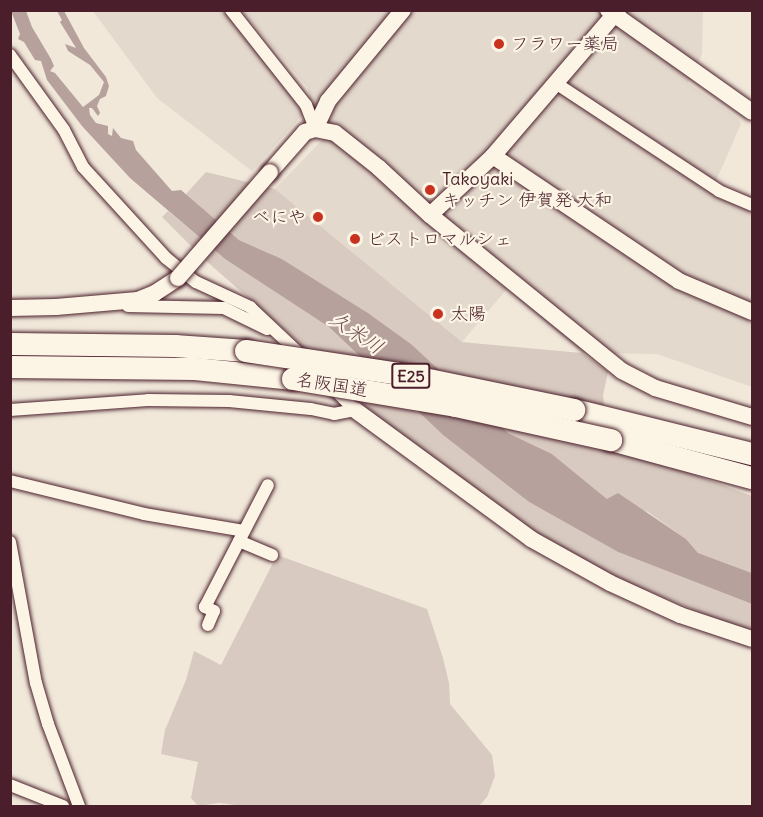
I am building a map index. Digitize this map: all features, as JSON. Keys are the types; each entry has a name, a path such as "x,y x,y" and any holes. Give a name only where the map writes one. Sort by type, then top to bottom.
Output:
{"highway":[{"path":"10,335 135,339 175,346"},
{"name":"名阪国道","path":"10,344 175,346 246,351 400,374 574,410 753,454"},
{"name":"名阪国道","path":"10,367 195,369 293,379 456,406 610,440 753,478"},
{"path":"10,381 195,369"}],"street":[{"path":"231,10 306,105 315,129"},
{"path":"315,129 328,101 403,10"},
{"path":"430,215 493,156 557,84 614,12 752,112"},
{"path":"10,55 64,130 83,167 166,258 196,282 250,307 355,410 540,544 610,584 680,615 753,639"},
{"path":"557,84 719,191 753,205"},
{"path":"10,308 138,300 155,293 178,278 297,138 315,129 326,130 345,140 430,215 622,371 655,388 753,417"},
{"path":"493,156 679,281 753,312"},
{"path":"106,303 157,308 224,308 284,339"},
{"path":"10,410 148,400 229,401 311,409 334,414 355,410"},
{"path":"10,481 241,536 272,555"},
{"path":"208,625 214,611 205,608 268,485"},
{"path":"10,542 36,682 48,724 79,807"},
{"path":"10,785 63,807"}],"shaded area":[{"path":"93,11 225,11 302,101 305,112 252,171 157,98"},
{"path":"242,11 703,11 702,54 688,83 739,119 741,124 716,181 726,201 752,212 752,387 657,354 582,353 507,289 462,342 275,189 322,140 307,87"},
{"path":"206,172 275,189 462,342 582,353 608,372 603,395 608,443 752,496 752,573 698,553 686,539 648,512 607,499 552,454 508,433 411,344 368,313 282,259 239,240 185,195"},
{"path":"168,211 225,259 329,327 443,435 529,502 618,552 752,604 752,634 610,575 532,533 366,408 295,339 204,259 162,217"},
{"path":"277,555 427,609 443,658 449,683 450,704 492,755 495,776 487,797 479,806 244,806 219,803 198,806 191,798 198,762 161,754 165,730 186,680 194,651 221,665"}],"water":[{"name":"久米川","path":"11,11 26,11 32,27 54,66 50,71 55,73 83,107 99,95 104,82 90,65 68,51 65,44 76,48 60,22 62,20 57,11 64,11 84,48 106,77 109,86 106,96 100,99 97,106 100,113 98,116 92,108 89,108 90,115 96,123 108,126 108,134 112,136 113,128 121,138 133,141 136,150 172,191 181,190 239,240 282,259 368,313 411,344 508,433 552,454 607,499 618,493 686,539 698,553 752,573 752,604 618,552 529,502 443,435 329,327 225,259 130,178 82,126 47,80 41,61 35,60 24,42 18,39 20,34"}],"place":[{"name":"フラワー薬局","path":"499,44"},
{"name":"Takoyaki キッチン 伊賀発 大和","path":"430,190"},
{"name":"べにや","path":"318,217"},
{"name":"ビストロマルシェ","path":"355,239"},
{"name":"太陽","path":"438,314"}]}
